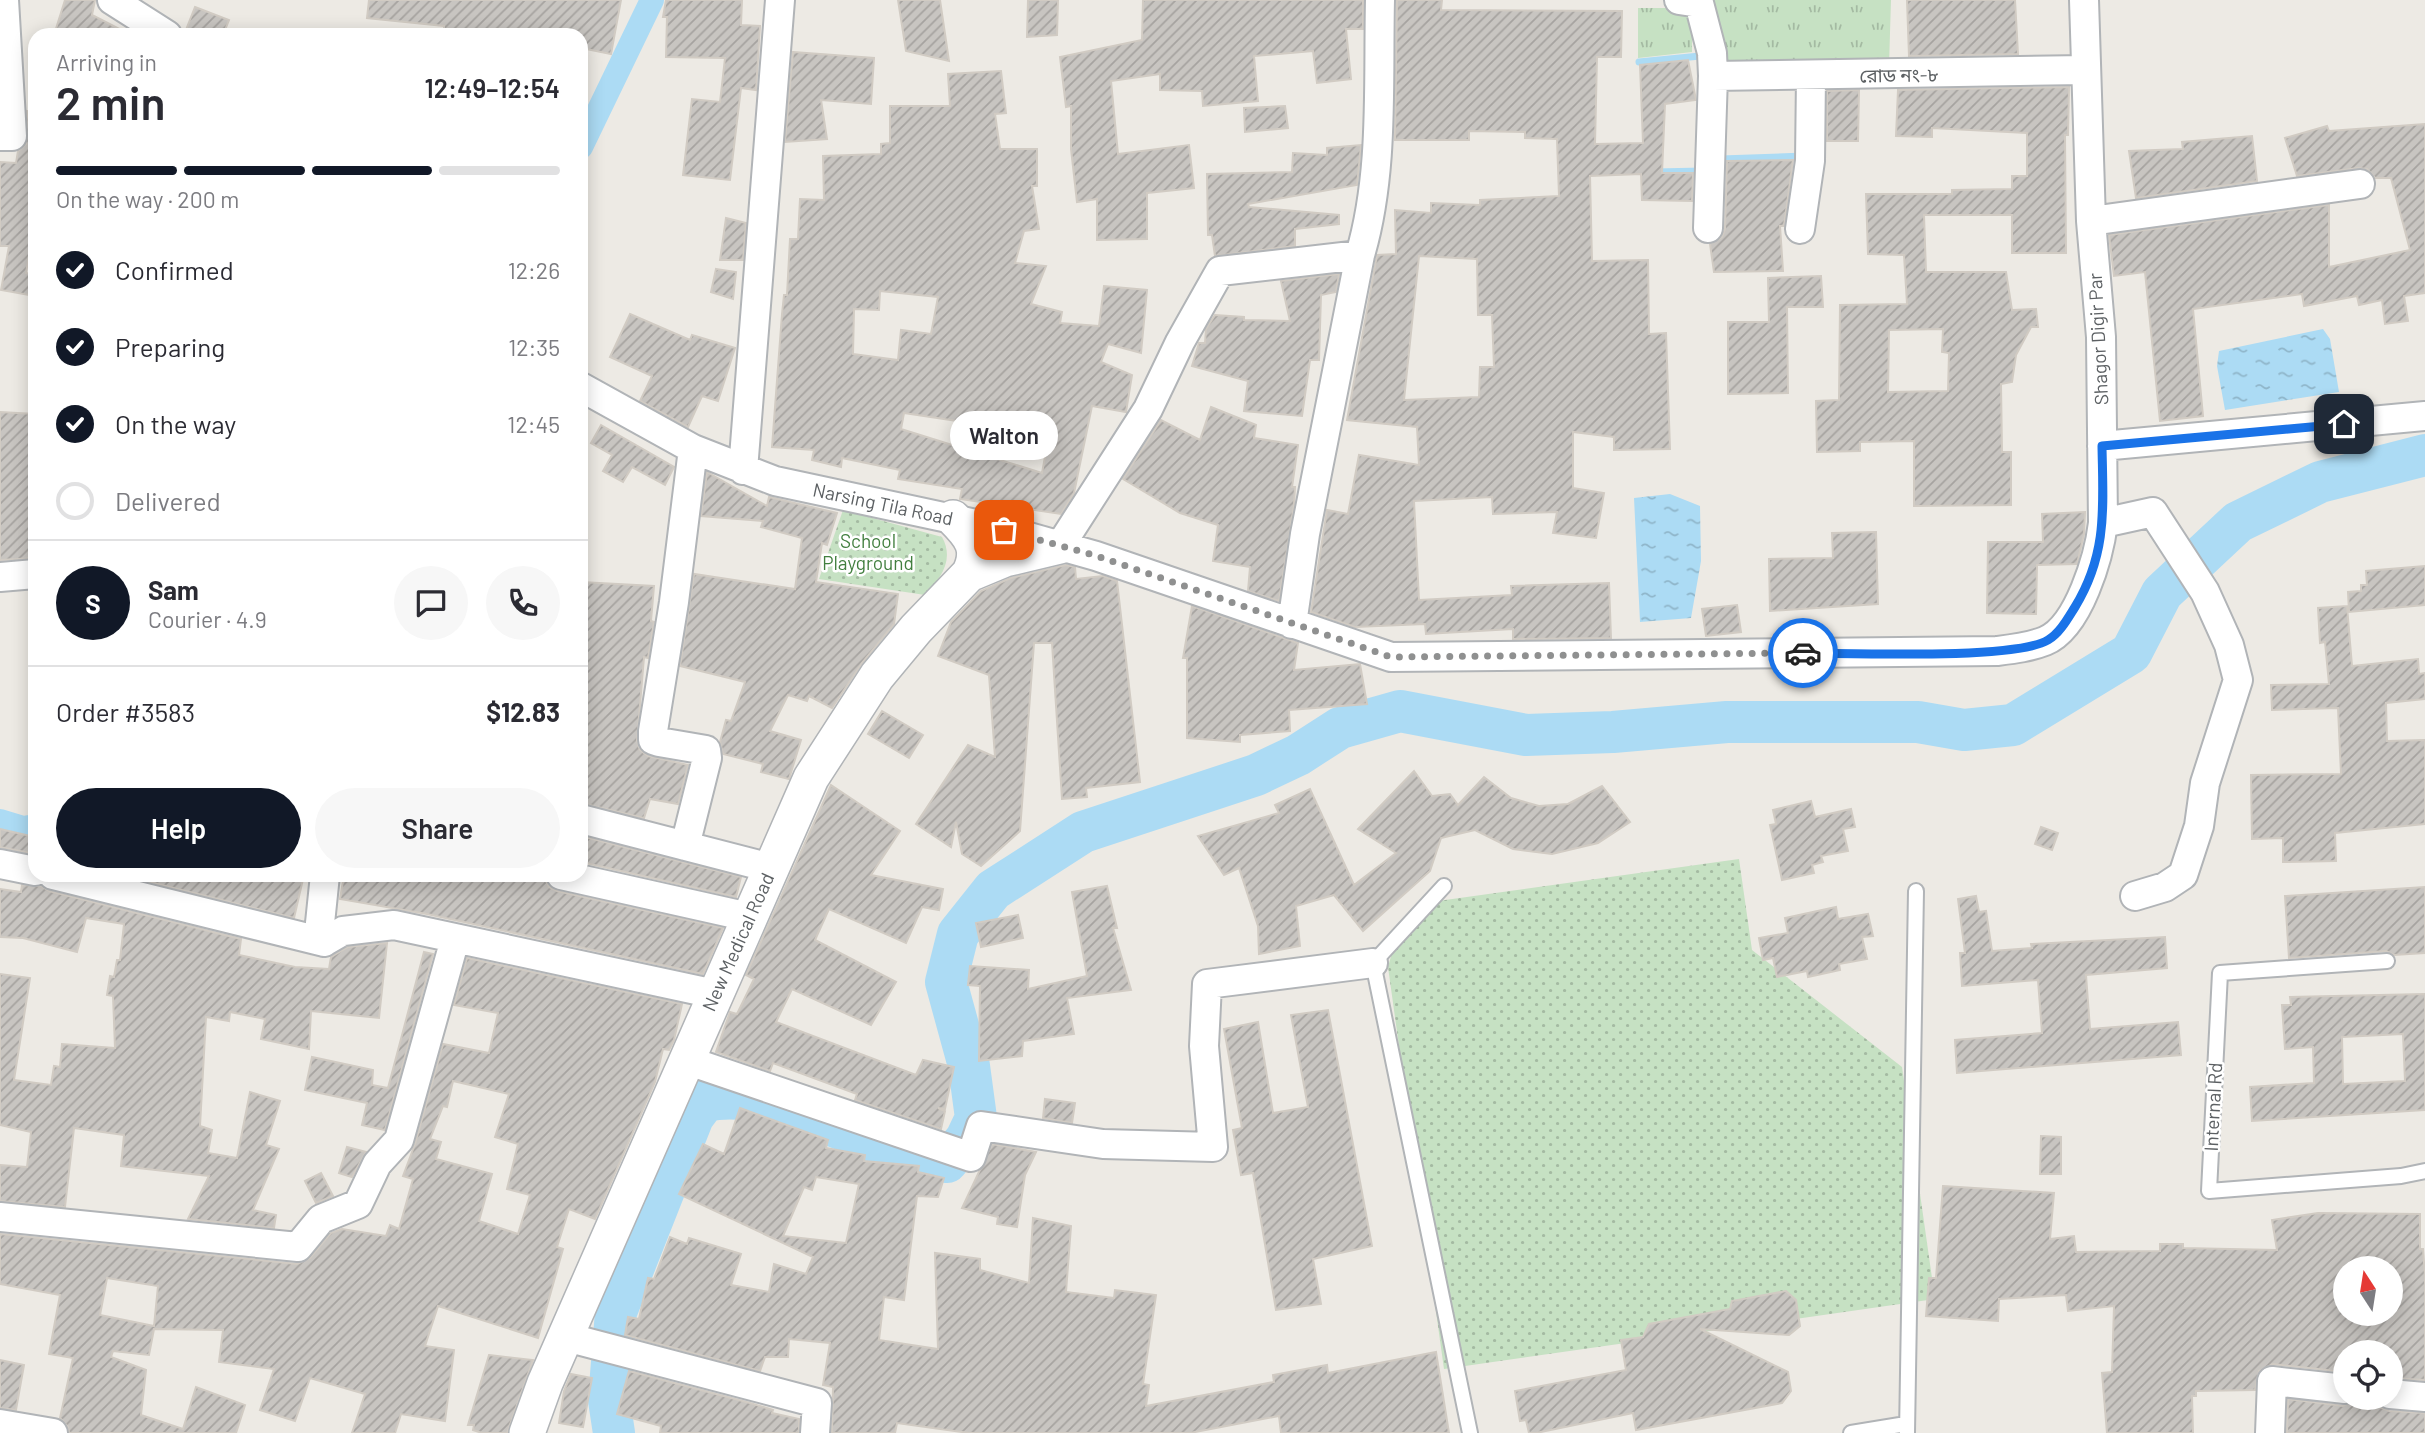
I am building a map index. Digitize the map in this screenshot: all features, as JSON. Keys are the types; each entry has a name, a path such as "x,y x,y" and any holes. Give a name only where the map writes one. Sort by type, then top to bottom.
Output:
{"street":[{"path":"0,136 12,136 4,0"},
{"path":"112,0 156,28"},
{"path":"743,470 780,0"},
{"path":"1292,624 1305,534 1368,225 1376,170 1380,0"},
{"path":"1679,0 1699,3 1712,53 1708,228"},
{"name":"Shagor Digir Par","path":"2025,646 2048,640 2064,623 2090,579 2100,552 2103,523 2101,337 2091,221 2084,0"},
{"name":"রোড নং-৮","path":"1713,76 2085,70"},
{"path":"1800,229 1810,162 1811,76"},
{"path":"2091,221 2360,184"},
{"path":"1060,546 1148,409 1180,342 1220,271 1360,255"},
{"name":"Narsing Tila Road","path":"588,391 693,449 775,481 953,518 1097,556 1391,657 1997,651 2025,646"},
{"path":"2102,446 2425,416"},
{"path":"685,846 707,758 706,750 659,743 653,740 653,731 674,602 693,449"},
{"path":"2103,523 2153,512 2205,592 2229,645 2238,680 2205,783 2199,826 2183,875 2165,887 2135,896"},
{"path":"953,518 974,542 976,558 969,574"},
{"name":"New Medical Road","path":"527,1433 686,1060 811,778 849,716 898,650 969,574 1005,559 1060,546"},
{"path":"0,577 28,575"},
{"path":"588,821 771,868"},
{"path":"0,864 28,870"},
{"path":"588,881 749,917"},
{"path":"81,882 324,943 343,931 394,925 715,994"},
{"path":"323,882 320,923 324,943"},
{"path":"0,1217 298,1247 321,1219 358,1204 377,1164 399,1140 455,939"},
{"path":"686,1060 971,1157 981,1126 1103,1144 1213,1147 1204,1046 1207,984 1373,963"},
{"path":"566,1337 817,1403 815,1433"},
{"path":"2270,1433 2272,1381 2333,1388"},
{"path":"2403,1395 2425,1397"},
{"path":"0,1424 53,1433"}],"lane":[{"path":"1444,886 1373,963 1470,1433"},
{"path":"1851,1433 1907,1429 1916,891"},
{"name":"Internal Rd","path":"2387,961 2220,973 2209,1191 2401,1176 2425,1171"}],"green space":[{"path":"1712,0 1891,0 1889,66 1722,62"},
{"path":"1638,8 1692,8 1692,52 1638,58"},
{"name":"School Playground","path":"843,510 942,537 947,554 944,569 925,595 819,579"},
{"path":"1739,859 1752,950 1902,1067 1935,1299 1444,1369 1388,967 1395,942 1438,901"}],"water":[{"path":"2323,329 2330,339 2339,392 2225,410 2217,366 2219,351"},
{"path":"1670,494 1700,506 1701,561 1691,618 1640,622 1634,498"}],"building":[{"path":"65,0 95,0 92,15 117,28 56,28"},
{"path":"369,0 621,0 611,54 588,49 588,28 444,28 367,18"},
{"path":"666,0 742,0 741,25 760,26 756,90 741,88 730,180 683,175 692,99 720,102 725,58 666,57 667,17 663,17"},
{"path":"898,0 940,0 949,61 906,51"},
{"path":"1028,0 1058,0 1057,35 1027,37"},
{"path":"1143,0 1363,0 1363,29 1346,29 1351,79 1317,83 1313,51 1254,56 1258,101 1203,106 1202,91 1160,90 1160,74 1111,81 1118,154 1189,145 1194,188 1147,193 1147,239 1097,240 1097,199 1077,202 1071,149 1071,106 1066,107 1060,57 1142,40"},
{"path":"1397,0 1442,0 1441,10 1622,11 1621,57 1597,57 1595,144 1643,143 1640,65 1688,60 1696,100 1665,104 1662,173 1693,173 1692,201 1642,200 1641,174 1590,176 1592,261 1648,260 1649,334 1666,333 1670,449 1614,450 1614,437 1573,432 1573,488 1604,493 1596,538 1553,533 1557,512 1493,514 1492,497 1414,501 1419,600 1512,595 1511,586 1609,583 1611,638 1513,639 1513,629 1426,634 1425,624 1355,627 1311,612 1327,510 1348,514 1359,455 1419,465 1417,427 1347,420 1377,255 1396,254 1395,210 1431,213 1431,203 1480,205 1480,200 1559,196 1557,139 1525,138 1525,132 1469,131 1469,140 1395,140","holes":["1419,256 1477,259 1478,315 1492,315 1494,367 1480,367 1479,397 1404,400"]},
{"path":"1907,0 2015,0 2018,54 1909,56"},
{"path":"195,7 229,20 226,28 187,28"},
{"path":"793,52 874,58 871,104 821,100 827,139 785,142"},
{"path":"1001,71 1006,113 995,114 1000,149 1037,149 1037,186 1032,186 1039,229 1024,231 1015,263 1046,266 1031,304 1062,312 1060,323 1099,326 1104,286 1147,290 1141,353 1108,344 1101,362 1132,375 1126,412 1092,406 1074,493 1061,514 960,499 962,489 898,479 900,470 842,458 841,467 812,460 814,450 772,447 790,239 798,239 800,199 824,200 823,156 881,154 881,144 890,143 890,106 950,106 948,74","holes":["880,291 938,297 931,334 901,330 898,360 853,354 854,309 879,310","904,413 1049,435 1042,473 901,429"]},
{"path":"2069,87 2068,135 2065,135 2066,253 2012,253 2012,215 1924,215 1926,272 2006,272 2012,310 2036,309 2038,327 2031,327 2016,355 2012,382 2001,384 2002,452 2011,452 2011,505 1914,506 1914,441 1860,442 1860,451 1817,452 1816,401 1839,400 1840,305 1907,304 1904,255 1868,254 1866,194 1952,194 1952,190 2012,189 2012,176 2027,176 2027,133 1932,128 1932,137 1896,136 1898,90","holes":["1943,329 1942,352 1949,353 1948,391 1888,392 1889,330"]},
{"path":"1859,90 1858,141 1827,141 1827,91"},
{"path":"1285,106 1288,128 1245,132 1244,108"},
{"path":"27,111 28,295 1,290 9,246 0,246 0,162 16,163 18,151 26,144"},
{"path":"2425,124 2425,293 2404,296 2408,321 2385,324 2382,300 2359,305 2357,296 2304,306 2302,294 2193,309 2203,416 2160,421 2145,272 2114,276 2109,235 2329,205 2329,267 2410,250 2391,178 2375,178 2367,169 2358,168 2297,176 2285,138 2327,126 2329,131"},
{"path":"2252,136 2257,181 2136,198 2129,151 2183,149 2182,142"},
{"path":"1361,145 1357,185 1248,204 1249,207 1339,215 1339,224 1295,229 1295,246 1215,256 1212,235 1208,235 1207,174 1292,172 1293,153 1327,155 1327,148"},
{"path":"1793,160 1784,226 1780,226 1783,271 1714,272 1710,244 1722,237 1725,229 1727,161"},
{"path":"726,218 746,223 743,260 720,260"},
{"path":"716,269 736,272 733,299 711,292"},
{"path":"1339,274 1336,292 1321,295 1319,360 1310,360 1302,416 1244,411 1248,381 1192,366 1199,343 1205,343 1206,329 1215,315 1244,317 1244,320 1290,321 1281,281"},
{"path":"1821,276 1823,307 1787,307 1788,393 1728,394 1728,322 1769,322 1768,278"},
{"path":"630,314 690,340 692,335 735,348 718,401 702,396 688,427 640,401 652,376 610,357"},
{"path":"1211,407 1256,425 1254,438 1298,445 1292,487 1295,487 1294,505 1279,601 1248,591 1250,567 1213,561 1218,525 1180,513 1123,479 1161,420 1200,440"},
{"path":"0,412 28,414 28,558 0,560"},
{"path":"601,425 674,467 665,485 632,467 623,482 603,471 612,455 591,443"},
{"path":"707,472 767,506 769,497 837,513 827,545 822,543 816,582 898,594 894,624 862,663 832,708 809,696 807,701 788,695 770,731 801,740 789,779 761,772 763,764 723,754 720,742 726,720 731,721 745,682 680,666 694,574 795,589 802,538 761,527 763,521 701,516"},
{"path":"2085,512 2084,534 2077,564 2037,565 2036,614 1987,613 1988,542 2043,542 2042,514"},
{"path":"1876,532 1878,604 1770,611 1769,559 1833,558 1832,533"},
{"path":"1066,565 1075,567 1076,579 1103,576 1117,581 1140,782 1086,788 1087,797 1062,799 1052,643 1034,643 1020,831 981,866 962,854 956,822 951,847 916,824 968,745 995,757 989,675 938,656 951,622 981,591 1011,578"},
{"path":"2425,566 2425,605 2349,612 2348,592 2361,591 2361,585 2367,585 2366,571"},
{"path":"588,582 654,586 651,621 654,622 648,658 644,657 637,741 640,750 648,756 688,765 678,804 650,799 644,818 588,805"},
{"path":"1737,605 1741,632 1706,636 1702,609"},
{"path":"1192,606 1298,643 1294,670 1360,664 1367,704 1289,710 1290,731 1240,735 1240,742 1187,738 1187,658 1183,658"},
{"path":"2347,606 2352,666 2418,659 2419,674 2425,673 2425,699 2386,703 2387,741 2425,740 2425,824 2335,833 2336,861 2283,862 2283,838 2252,839 2251,775 2341,774 2338,708 2272,710 2271,685 2329,684 2325,642 2320,643 2318,608"},
{"path":"882,711 923,735 909,758 868,734"},
{"path":"1414,771 1432,796 1450,794 1458,805 1484,777 1511,798 1539,806 1568,804 1602,786 1630,822 1598,843 1552,854 1513,849 1475,830 1441,838 1430,871 1363,931 1334,895 1296,906 1300,946 1259,954 1258,926 1239,868 1224,875 1198,836 1279,813 1275,805 1310,789 1354,885 1396,853 1358,829"},
{"path":"831,785 900,831 871,875 943,889 939,910 922,907 906,943 829,909 815,940 896,982 871,1025 792,989 776,1022 916,1075 923,1060 954,1067 945,1109 938,1108 945,1111 941,1129 855,1100 857,1094 773,1063 770,1071 716,1052 730,1012 737,1014 754,979 746,975"},
{"path":"1811,801 1815,817 1851,809 1855,827 1843,829 1848,851 1821,856 1823,862 1812,865 1814,873 1782,880 1770,825 1776,824 1773,810"},
{"path":"2041,827 2058,833 2052,850 2035,844"},
{"path":"0,829 28,835 28,853 0,847"},
{"path":"588,838 741,877 736,897 588,864"},
{"path":"150,882 302,882 294,918"},
{"path":"343,882 546,882 549,887 557,891 723,928 703,974 427,914 340,899"},
{"path":"22,885 41,886 49,891 241,939 239,955 295,967 329,969 331,957 348,947 387,943 379,1018 311,1011 309,1049 261,1039 265,1019 230,1012 229,1021 206,1017 200,1126 212,1130 208,1153 237,1158 250,1092 280,1101 266,1145 279,1149 253,1210 276,1215 274,1228 188,1219 209,1176 121,1166 124,1135 74,1128 65,1207 0,1201 0,1165 27,1167 31,1132 0,1125 0,974 30,978 14,1080 51,1085 54,1066 60,1067 62,1044 115,1048 113,996 107,995 110,976 114,977 117,960 120,960 124,924 86,918 77,952 23,938 0,937 0,889 21,892"},
{"path":"1107,886 1117,928 1113,928 1131,990 1067,998 1074,1034 1023,1041 1022,1056 979,1061 980,986 968,985 970,966 1029,970 1028,989 1087,976 1072,892"},
{"path":"2425,887 2425,953 2394,955 2386,951 2289,958 2285,896"},
{"path":"1976,896 1979,912 1986,911 1992,951 2032,948 2031,944 2165,937 2167,968 2086,975 2090,1029 2178,1022 2181,1055 1957,1073 1955,1040 2042,1033 2038,980 1962,986 1960,953 1965,953 1958,899"},
{"path":"1836,907 1838,919 1868,914 1873,936 1862,937 1867,959 1839,964 1840,970 1808,977 1807,971 1777,977 1773,958 1763,960 1759,938 1788,933 1785,918"},
{"path":"1018,915 1023,938 981,947 976,923"},
{"path":"424,952 433,954 385,1130 362,1125 367,1103 305,1090 312,1057 373,1070 372,1085 388,1088"},
{"path":"467,958 682,1004 674,1040 669,1050 663,1049 655,1082 595,1219 569,1209 557,1247 563,1249 538,1338 438,1306 425,1346 454,1350 445,1421 401,1414 395,1433 352,1433 365,1394 310,1378 295,1421 260,1410 274,1369 219,1362 223,1330 154,1329 149,1355 113,1351 111,1357 146,1370 141,1415 183,1429 196,1387 245,1405 236,1433 69,1433 68,1427 60,1418 73,1358 49,1354 60,1295 0,1284 0,1234 297,1264 310,1258 331,1233 342,1229 386,1236 390,1225 399,1229 413,1179 403,1176 415,1144 443,1044 489,1053 498,1013 454,1005","holes":["453,1081 509,1094 495,1137 518,1144 507,1189 530,1195 518,1234 479,1221 492,1174 436,1159 441,1142 430,1139 443,1106 447,1107","107,1278 158,1286 154,1326 100,1315"]},
{"path":"2425,994 2425,1110 2252,1121 2250,1087 2314,1083 2313,1047 2285,1049 2282,1005 2291,1005 2290,997","holes":["2403,1034 2405,1081 2343,1084 2342,1037"]},
{"path":"1328,1010 1372,1246 1313,1259 1321,1304 1276,1310 1253,1173 1241,1175 1233,1130 1242,1128 1224,1029 1258,1022 1273,1113 1308,1107 1291,1015"},
{"path":"1045,1099 1075,1103 1072,1123 1043,1118"},
{"path":"740,1108 828,1140 826,1148 865,1155 864,1161 919,1166 918,1172 944,1178 938,1197 917,1196 904,1300 884,1297 879,1340 938,1349 935,1253 980,1259 980,1270 1029,1283 1033,1218 1071,1226 1066,1292 1114,1298 1115,1290 1156,1295 1143,1384 1149,1385 1146,1406 1274,1382 1273,1375 1327,1365 1328,1373 1436,1352 1449,1433 1281,1433 1279,1416 1190,1433 969,1433 897,1423 895,1433 832,1433 833,1387 823,1385 830,1343 789,1339 788,1357 765,1357 760,1371 625,1335 628,1317 639,1319 648,1278 654,1279 670,1237 687,1244 689,1238 741,1254 731,1285 769,1292 774,1264 806,1274 813,1257 679,1194 703,1144 724,1154","holes":["816,1177 859,1184 846,1243 783,1236 804,1187 812,1190"]},
{"path":"2041,1136 2061,1137 2061,1174 2040,1174"},
{"path":"992,1144 1036,1152 1025,1175 1017,1227 997,1224 998,1217 962,1208"},
{"path":"347,1147 366,1152 352,1177 339,1173"},
{"path":"321,1173 333,1196 316,1203 305,1181"},
{"path":"1943,1186 2054,1193 2050,1239 2074,1236 2076,1252 2160,1251 2160,1244 2183,1244 2183,1248 2277,1250 2272,1220 2318,1213 2420,1214 2420,1249 2423,1249 2425,1275 2425,1380 2403,1379 2403,1340 2333,1340 2333,1371 2273,1364 2259,1371 2255,1390 2196,1391 2196,1396 2192,1396 2193,1433 2107,1433 2102,1373 2112,1372 2114,1306 2068,1311 2066,1295 1999,1299 1998,1321 1926,1316 1929,1278 1936,1278"},
{"path":"1786,1291 1796,1300 1800,1326 1789,1335 1700,1329 1788,1372 1791,1391 1782,1403 1636,1430 1633,1413 1536,1433 1529,1433 1526,1420 1520,1421 1515,1391 1626,1370 1621,1340 1643,1337 1649,1324 1730,1309 1732,1301"},
{"path":"489,1355 533,1360 507,1433 482,1433 473,1430 474,1425 468,1425"},
{"path":"0,1360 24,1365 16,1410 0,1408"},
{"path":"629,1371 799,1419 799,1433 660,1433 661,1426 617,1414"},
{"path":"571,1374 592,1378 583,1427 559,1423 564,1391"},
{"path":"2288,1399 2333,1405 2333,1410 2425,1413 2425,1433 2287,1433"}],"waterway":[{"path":"588,133 652,0"},
{"path":"1639,62 1700,56"},
{"path":"1721,159 1805,156"},
{"path":"1655,172 1703,171"},
{"path":"614,1433 609,1400 616,1312 693,1117 705,1101 735,1098 764,1102 795,1111 886,1147 917,1157 947,1162 966,1139 976,1118 969,1066 946,982 958,934 993,890 1083,832 1256,775 1298,755 1340,728 1400,711 1526,735 1613,732 1727,722 1918,722 1964,730 2013,725 2131,653 2162,593 2238,522 2320,482 2425,455"},
{"path":"0,821 28,827"}],"way so far":[{"path":"1004,530 1097,556 1391,657 1803,653"}],"place":[{"name":"Walton","path":"1004,530"}],"route":[{"path":"1803,653 1997,651 2048,640 2064,623 2078,601 2100,552 2103,523 2102,446 2344,424"}]}
